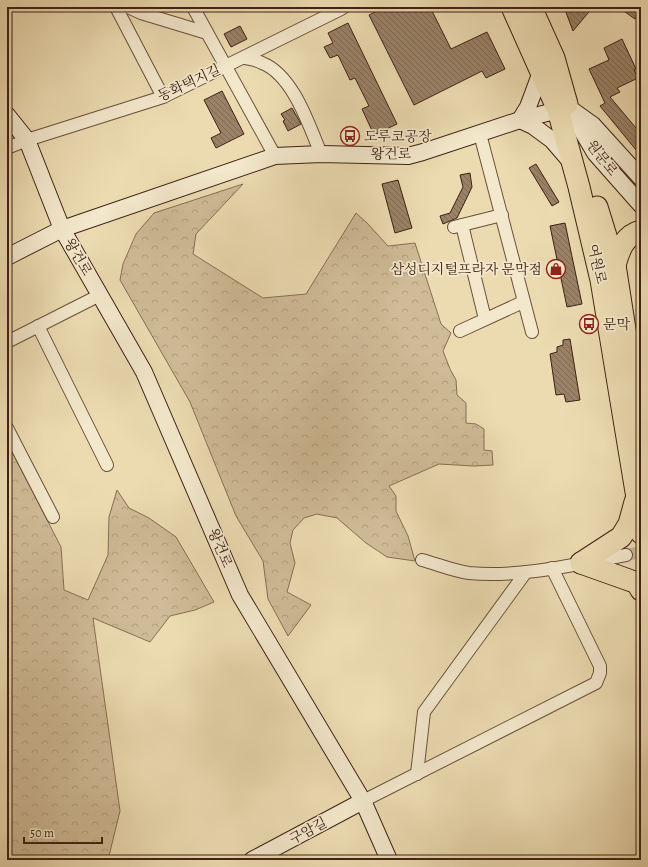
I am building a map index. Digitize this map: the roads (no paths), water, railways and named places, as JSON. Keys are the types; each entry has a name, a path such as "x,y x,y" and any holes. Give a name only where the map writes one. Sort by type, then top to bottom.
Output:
{"highway":[{"name":"여원로","path":"512,7 541,72 563,109 615,265 641,432"},
{"name":"여원로","path":"530,7 554,58 573,165 601,280 637,498 641,533"},
{"path":"615,265 620,248 626,239 636,232 641,232"},
{"path":"581,563 621,536 629,524 637,498"},
{"path":"581,563 637,583 641,590"}],"street":[{"path":"116,7 163,97"},
{"path":"128,7 141,13 207,33"},
{"path":"193,7 274,156"},
{"name":"동화택지길","path":"7,148 27,140 163,97 344,7"},
{"path":"244,58 263,63 281,76 303,110 321,154"},
{"path":"541,72 535,92 520,120 533,126 552,140 573,165"},
{"name":"왕건로","path":"7,257 62,229 274,156 321,154 408,156 520,120 563,109"},
{"name":"원문로","path":"563,109 593,125 641,178"},
{"name":"원문로","path":"563,109 595,153 641,205"},
{"path":"7,115 27,140 62,229"},
{"path":"480,134 532,332"},
{"path":"485,319 458,226 502,215"},
{"name":"왕건로","path":"62,229 144,372 240,595 363,801 390,860"},
{"path":"7,342 100,296"},
{"path":"460,330 523,302"},
{"path":"38,326 107,465"},
{"path":"7,428 53,517"},
{"path":"422,560 468,573 492,574 526,572 626,555"},
{"path":"363,801 596,683 600,673 600,666 552,568"},
{"path":"417,774 424,712 526,572"},
{"name":"구암길","path":"252,860 363,801"}],"tunnel":[{"path":"626,555 641,552"}],"place":[{"name":"도루코공장","path":"350,136"},
{"name":"삼성디지털프라자 문막점","path":"556,269"},
{"name":"문막","path":"589,324"}]}
